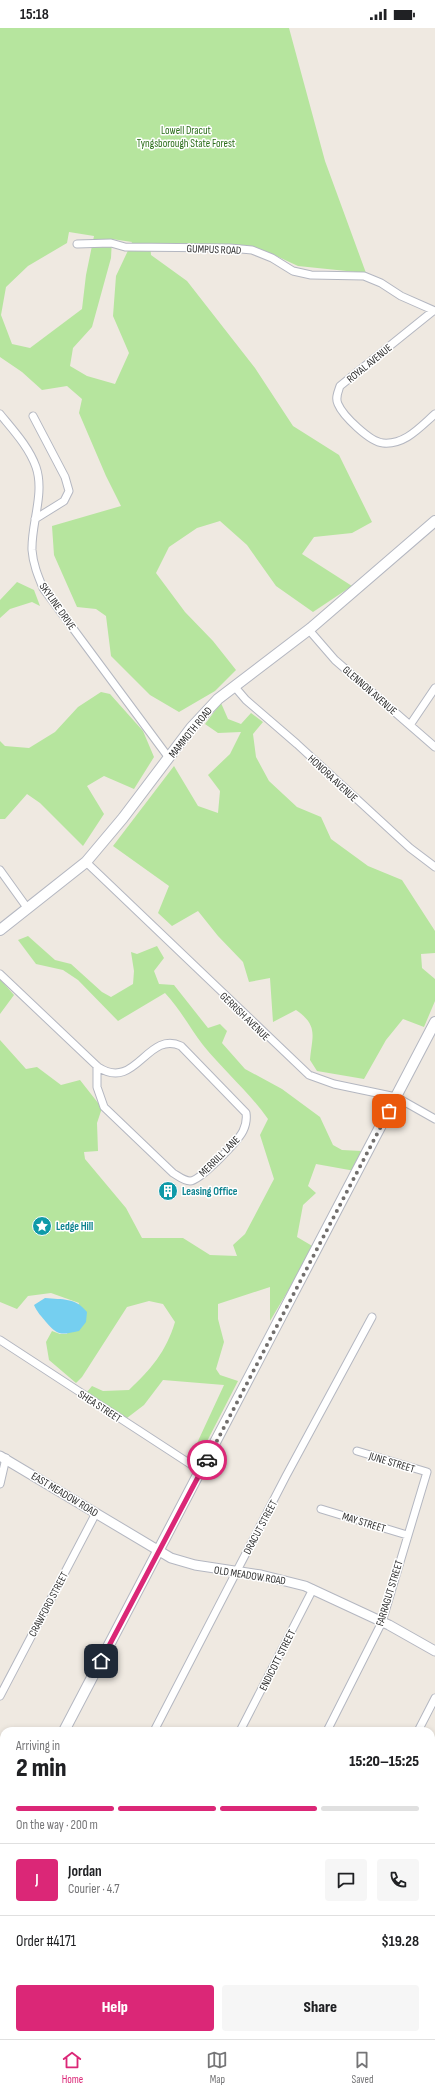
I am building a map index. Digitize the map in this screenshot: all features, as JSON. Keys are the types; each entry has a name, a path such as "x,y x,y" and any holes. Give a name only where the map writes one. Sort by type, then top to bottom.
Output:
{"main road":[{"name":"MAMMOTH ROAD","path":"0,930 86,862 123,818 202,715 234,686 309,630 435,521"},
{"path":"66,1727 435,1023"}],"street":[{"name":"GUMPUS ROAD","path":"76,244 104,243 125,247 157,249 230,248 252,250 299,272 311,275 364,276 381,283 401,296 434,311"},
{"name":"ROYAL AVENUE","path":"434,311 340,386 336,394 337,403 364,435 382,443 407,438 435,414"},
{"name":"SKYLINE DRIVE","path":"0,414 29,451 37,468 39,484 32,549 34,567 43,588 169,758"},
{"path":"33,416 65,476 69,491 64,501 35,519"},
{"name":"GLENNON AVENUE","path":"309,630 335,660 435,747"},
{"name":"HONORA AVENUE","path":"234,686 246,700 297,744 410,848 435,867"},
{"path":"410,725 435,688"},
{"name":"GERRISH AVENUE","path":"86,862 309,1075 334,1084 396,1096 435,1118"},
{"path":"0,870 28,908"},
{"name":"MERRILL LANE","path":"0,974 97,1066 110,1073 120,1073 129,1070 156,1048 172,1042 185,1050 246,1113 245,1127 239,1138 201,1176 191,1181 185,1180 173,1173 104,1107 96,1087 97,1066"},
{"name":"DRACUT STREET","path":"156,1727 236,1572 372,1318"},
{"name":"SHEA STREET","path":"0,1340 201,1471"},
{"name":"JUNE STREET","path":"357,1451 427,1472"},
{"path":"0,1484 3,1457"},
{"name":"EAST MEADOW ROAD","path":"3,1457 129,1533"},
{"name":"FARRAGUT STREET","path":"330,1727 382,1622 427,1472"},
{"name":"MAY STREET","path":"321,1509 407,1535"},
{"name":"CRAWFORD STREET","path":"0,1696 96,1513"},
{"name":"OLD MEADOW ROAD","path":"129,1533 171,1558 195,1565 282,1579 313,1589 382,1622 435,1651"},
{"name":"ENDICOTT STREET","path":"242,1727 313,1589"},
{"path":"420,1727 435,1698"}],"green space":[{"name":"Lowell Dracut Tyngsborough State Forest","path":"0,28 289,28 325,161 366,273 298,266 272,254 150,244 151,255 187,281 255,368 293,426 339,455 372,522 352,533 314,537 302,554 352,586 313,612 276,586 247,545 220,521 197,528 169,547 156,573 185,612 213,641 236,670 215,691 179,712 150,695 111,656 106,616 96,609 77,607 54,555 52,526 121,506 106,476 79,413 82,399 67,386 42,390 22,372 0,357","holes":["69,232 94,236 86,275 82,309 30,348 12,344 1,315 6,287 28,266 67,243","112,239 132,242 116,276 113,316 129,353 115,384 87,376 70,366 73,348 92,327 111,258"]},
{"path":"17,582 34,590 40,606 32,602 10,609 0,618 0,600"},
{"path":"101,692 110,694 143,731 154,757 134,789 104,776 87,786 104,814 83,846 40,803 27,794 5,819 0,819 0,741 5,746 29,748 55,732 78,707"},
{"path":"221,703 228,719 241,724 251,713 263,722 253,734 256,757 269,781 297,807 321,817 331,839 368,866 402,880 435,931 435,953 421,954 422,968 435,979 435,1001 424,1027 403,1019 386,1040 364,1079 317,1071 310,1060 313,1038 308,1021 296,1010 273,1022 270,978 249,982 243,962 218,936 198,911 172,926 158,913 169,886 113,846 174,766 198,806 218,813 220,791 208,775 230,754 241,732 218,733 205,724"},
{"path":"28,936 55,960 71,964 102,992 111,997 133,984 134,971 131,952 137,954 157,946 164,958 154,971 159,984 174,985 208,1028 220,1024 227,1031 222,1043 245,1069 282,1089 320,1117 333,1145 342,1150 362,1151 355,1171 316,1164 308,1186 316,1193 303,1205 297,1237 314,1247 270,1321 270,1287 218,1304 218,1319 224,1342 216,1369 220,1375 238,1381 199,1457 192,1454 224,1385 163,1380 144,1405 127,1418 87,1392 92,1386 103,1391 129,1390 151,1367 167,1342 175,1322 163,1304 149,1301 127,1307 82,1377 76,1383 49,1360 46,1342 52,1331 60,1334 67,1334 79,1303 51,1293 28,1296 17,1309 0,1302 0,1040 26,1069 37,1067 61,1085 80,1080 102,1108 97,1123 98,1151 84,1152 85,1159 126,1208 142,1238 183,1238 210,1255 237,1256 233,1245 245,1234 274,1179 260,1135 268,1119 261,1109 203,1045 165,993 118,1021 78,980 63,970 36,964 18,940"},
{"path":"0,979 14,995 0,1014"}],"water":[{"path":"45,1298 68,1300 78,1304 87,1312 86,1322 79,1331 64,1334 57,1332 46,1322 34,1305"}],"way so far":[{"path":"207,1460 340,1202 389,1111"}],"place":[{"name":"Leasing Office","path":"168,1191"},
{"name":"Ledge Hill","path":"42,1226"}],"route":[{"path":"101,1661 207,1460"}]}
